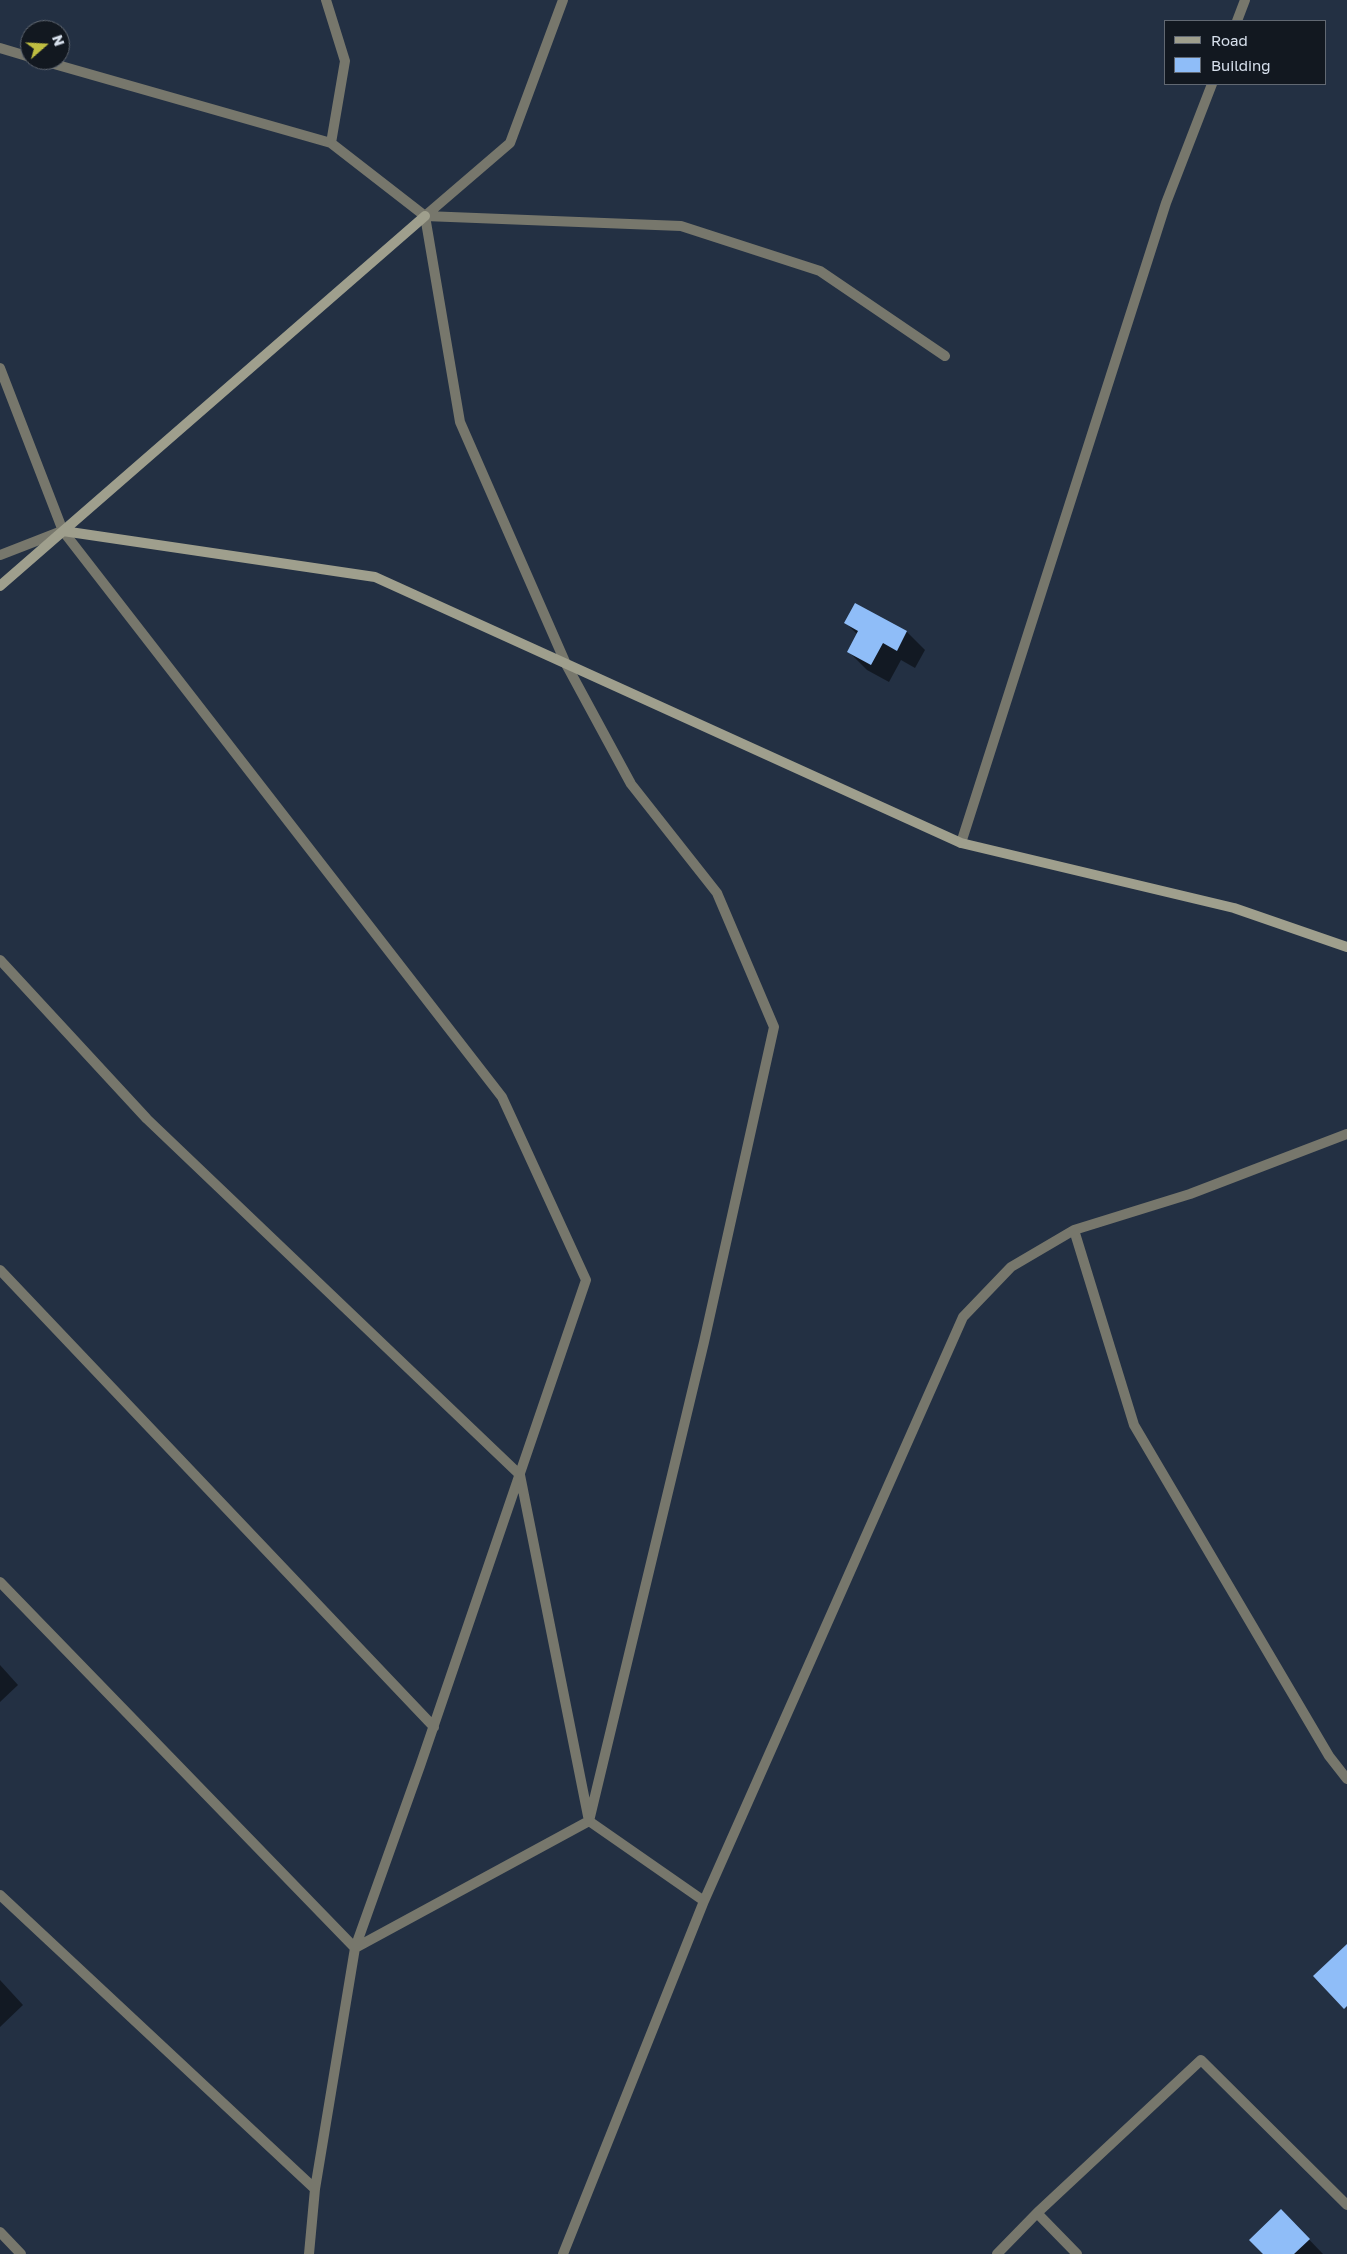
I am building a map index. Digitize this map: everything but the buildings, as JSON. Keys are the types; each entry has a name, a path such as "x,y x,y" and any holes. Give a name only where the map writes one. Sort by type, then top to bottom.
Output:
{"street":[{"path":"326,0 345,61 331,143"},
{"path":"0,586 510,143 562,0"},
{"path":"1237,20 1245,0"},
{"path":"0,48 20,54"},
{"path":"70,69 331,143 425,216 681,226 820,271 945,356"},
{"path":"961,843 1166,203 1212,85"},
{"path":"355,1948 589,1821 704,1342 774,1027 717,893 631,784 566,664 460,422 425,216"},
{"path":"0,368 63,531 502,1097 586,1280 434,1727 355,1948 316,2189 309,2254"},
{"path":"0,555 63,531 375,577 961,843 1234,908 1347,947"},
{"path":"0,960 147,1119 520,1475 589,1821 704,1901"},
{"path":"563,2254 704,1901 963,1317 1011,1268 1074,1230 1190,1194 1347,1134"},
{"path":"1074,1230 1134,1425 1329,1756 1347,1779"},
{"path":"0,1270 434,1727"},
{"path":"0,1582 355,1948"},
{"path":"0,1895 316,2189"},
{"path":"996,2254 1036,2214 1201,2060 1347,2205"},
{"path":"1036,2214 1077,2254"},
{"path":"0,2232 21,2254"}]}
